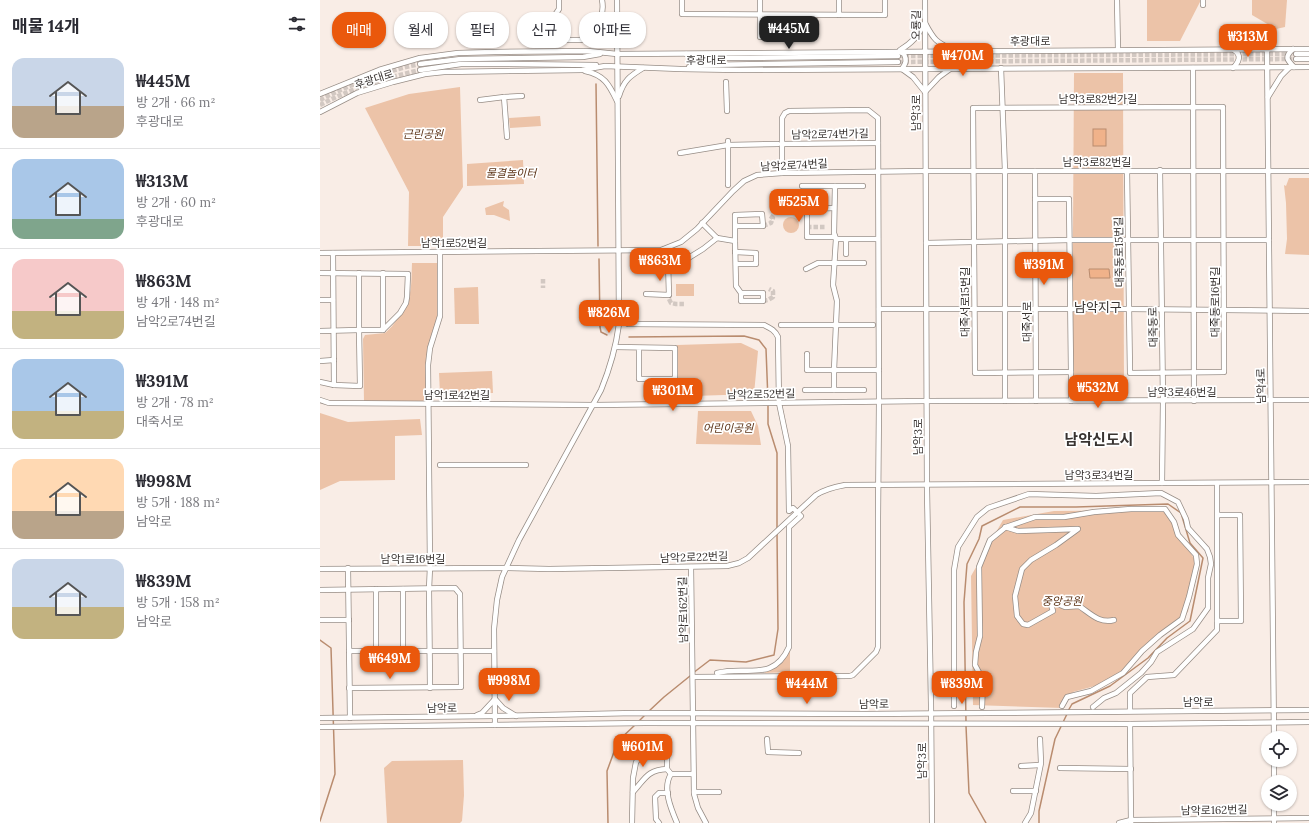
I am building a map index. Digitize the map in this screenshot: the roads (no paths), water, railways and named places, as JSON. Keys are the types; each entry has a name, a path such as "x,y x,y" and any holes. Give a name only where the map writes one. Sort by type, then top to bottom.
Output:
{"street":[{"path":"559,0 559,9 551,21 566,40 580,40 590,38 598,25 602,16 602,0"},
{"path":"495,726 494,629 500,584 523,533 594,405 607,376 615,347 619,324 617,0"},
{"path":"682,0 682,14 760,15 885,15 885,0"},
{"path":"760,0 760,37"},
{"path":"839,0 839,15"},
{"name":"오룡길","path":"924,51 925,0"},
{"path":"1117,0 1118,50"},
{"path":"925,22 931,35 938,43 955,51"},
{"path":"898,54 914,40 925,22"},
{"name":"남악4로","path":"1267,49 1274,731"},
{"path":"1268,97 1281,76 1292,67 1287,57 1288,53 1293,49"},
{"name":"후광대로","path":"320,94 379,70 420,58 458,53 588,51 617,54 678,52 898,54 924,51 1309,49"},
{"path":"1233,50 1238,52 1239,62 1233,68"},
{"name":"남악3로","path":"924,51 926,171 926,401 932,823"},
{"name":"후광대로","path":"420,64 461,59 583,57 605,53"},
{"path":"898,54 904,54 907,60 902,69 912,77 925,92 950,69"},
{"path":"1309,54 1296,57 1309,59"},
{"name":"후광대로","path":"680,69 702,65 898,62"},
{"name":"후광대로","path":"420,70 461,64 583,64 605,66"},
{"name":"후광대로","path":"320,112 357,93 393,82 425,74 458,71 582,70 617,64 644,68 680,69 1309,67"},
{"path":"618,102 622,86 634,74 644,68"},
{"path":"1000,68 1005,171 1005,401"},
{"path":"1193,68 1194,401"},
{"path":"582,70 595,73 604,79 610,86 618,102"},
{"path":"726,82 727,111"},
{"path":"480,100 522,96"},
{"path":"504,97 507,137"},
{"name":"남악3로82번가길","path":"973,171 973,108 1193,107 1223,107 1224,170"},
{"name":"남악2로74번가길","path":"782,173 780,144 782,118 785,113 789,111 813,110 868,110 878,118 878,172"},
{"path":"728,143 728,185"},
{"path":"680,153 728,143 780,144"},
{"name":"남악2로74번가길","path":"780,144 878,143"},
{"name":"대죽동로","path":"1160,170 1163,401 1162,484"},
{"name":"대죽동로16번길","path":"1162,372 1224,372 1224,170"},
{"name":"남악3로82번길","path":"926,171 1309,171"},
{"name":"남악2로74번길","path":"618,250 662,250 681,242 702,224 732,191 744,181 757,176 782,173 926,171"},
{"name":"대죽서로15번길","path":"973,171 975,373 1071,372"},
{"name":"대죽서로","path":"1035,171 1036,401"},
{"name":"대죽동로15번길","path":"1127,171 1130,373 1162,372"},
{"path":"706,823 698,808 694,792 693,676 847,677 854,675 878,649 878,172"},
{"path":"802,186 863,186"},
{"path":"834,390 837,301 833,285 835,186"},
{"path":"1035,199 1069,199 1071,401"},
{"path":"834,208 807,209 807,237 846,240 878,239"},
{"path":"735,226 763,226 762,214 736,215 735,226 736,286 741,293 741,301 763,300 763,293 741,293"},
{"path":"702,224 717,238 735,241"},
{"path":"654,263 682,262 717,238"},
{"path":"846,240 846,254"},
{"path":"926,243 1070,240 1269,240"},
{"name":"남악1로52번길","path":"320,253 618,250"},
{"path":"430,688 429,353 440,316 440,252"},
{"path":"736,252 756,253 756,264 736,264"},
{"path":"333,253 334,385"},
{"path":"646,294 669,297 668,262"},
{"path":"806,269 818,263 864,263"},
{"path":"320,273 408,274 406,303 400,313 383,330 320,331"},
{"path":"320,382 334,385 360,386 359,273"},
{"path":"383,273 383,330"},
{"path":"320,300 333,300"},
{"path":"879,309 1070,308 1309,311"},
{"path":"628,324 764,325 771,328 778,337 779,403 788,446 789,511 793,508 801,516 789,527 789,647 779,663 762,671 727,670 717,673"},
{"path":"782,325 873,325"},
{"path":"615,347 639,349 675,348 675,379 639,379 639,349"},
{"path":"807,354 807,370 879,370"},
{"path":"320,361 334,360"},
{"path":"805,390 864,390"},
{"name":"남악1로42번길","path":"320,400 329,403 594,405"},
{"name":"남악3로46번길","path":"926,401 1309,400"},
{"name":"남악2로52번길","path":"594,405 926,401"},
{"path":"440,465 526,464"},
{"name":"남악3로34번길","path":"927,484 1162,484 1309,482"},
{"path":"1130,711 1130,693 1147,677 1174,675 1217,630 1217,483"},
{"name":"남악2로22번길","path":"506,568 721,567 733,565 748,558 807,502 822,490 845,485 927,484"},
{"path":"954,706 954,570 958,547 977,517 988,508 1029,494 1096,496 1161,494 1178,502 1186,519 1188,528 1207,549 1211,564 1208,578 1208,608 1193,629 1157,652 1152,662 1141,673 1093,707"},
{"path":"982,707 983,680 975,665 976,652 980,636 979,567 990,540 1005,527 1035,517 1064,517 1094,512 1131,509 1166,509 1174,522 1178,535 1196,555 1197,564 1182,619 1151,643 1123,673 1092,691 1067,697 1062,706"},
{"path":"1217,621 1241,621 1240,515 1218,515"},
{"path":"1005,527 1018,531 1078,529 1056,546 1031,560 1022,569 1015,596 1017,616 1023,624 1028,625 1053,611 1051,606 1053,602 1065,607 1079,606 1090,615 1107,622 1114,620"},
{"name":"남악로162번길","path":"692,567 693,676"},
{"name":"남악1로16번길","path":"320,568 506,568"},
{"path":"348,568 348,718"},
{"path":"320,590 455,588 460,594 461,687 349,688"},
{"path":"376,589 376,651"},
{"path":"403,589 403,651"},
{"path":"320,620 349,620"},
{"path":"349,651 494,651"},
{"path":"495,699 503,708 516,716"},
{"path":"470,717 482,713 495,699"},
{"name":"남악로","path":"320,718 470,717 635,713 973,713 1309,710"},
{"name":"남악로","path":"320,727 616,724 1130,724 1309,722"},
{"path":"1130,724 1131,821"},
{"path":"767,739 768,752 799,753"},
{"path":"1025,823 1031,813 1036,791 1040,765 1040,739"},
{"path":"632,823 633,778 636,762 642,756 667,756 667,769 671,774"},
{"path":"1021,766 1040,765"},
{"path":"1060,768 1131,769"},
{"path":"633,793 643,779 652,772 667,769"},
{"path":"671,774 693,774"},
{"path":"671,774 667,780 668,793 677,823"},
{"path":"1013,791 1036,791"},
{"path":"694,792 719,792"},
{"path":"659,823 656,819 655,797 659,793 668,793"},
{"name":"남악로162번길","path":"1119,823 1131,821 1274,821 1309,818"}],"waterway":[{"path":"596,84 598,246"},
{"path":"599,259 600,327 601,332 607,335"},
{"path":"629,337 744,336 759,340 766,349 768,401"},
{"path":"768,405 768,424 777,453 777,530"},
{"path":"966,722 964,602 967,564 979,539 982,526 1020,507 1168,504 1181,513 1190,543 1203,558 1190,621 1167,638 1148,658 1110,686 1072,704 1068,711"},
{"path":"693,673 710,660 746,662 774,655 778,629 777,533"},
{"path":"320,640 331,648 335,774 320,821"},
{"path":"649,711 690,676"},
{"path":"1039,823 1039,811 1055,739 1067,714"},
{"path":"638,722 645,715"},
{"path":"608,823 607,771 618,741 635,725"},
{"path":"966,726 969,793 986,823"}],"tunnel":[{"path":"898,56 1296,54"},
{"path":"898,62 1296,59"},
{"path":"320,100 368,79 394,70 420,64"},
{"path":"320,105 344,93 369,84 420,70"},
{"path":"763,226 771,223 773,218 769,215"},
{"path":"807,227 826,227"},
{"path":"543,279 543,288"},
{"path":"763,301 773,297 773,291 769,289"},
{"path":"669,299 671,303 684,304"}],"district":[{"name":"남악지구","path":"1098,307"},
{"name":"남악신도시","path":"1099,439"}],"park label":[{"name":"근린공원","path":"423,134"},
{"name":"물결놀이터","path":"511,173"},
{"name":"어린이공원","path":"728,428"},
{"name":"중앙공원","path":"1062,601"}]}
